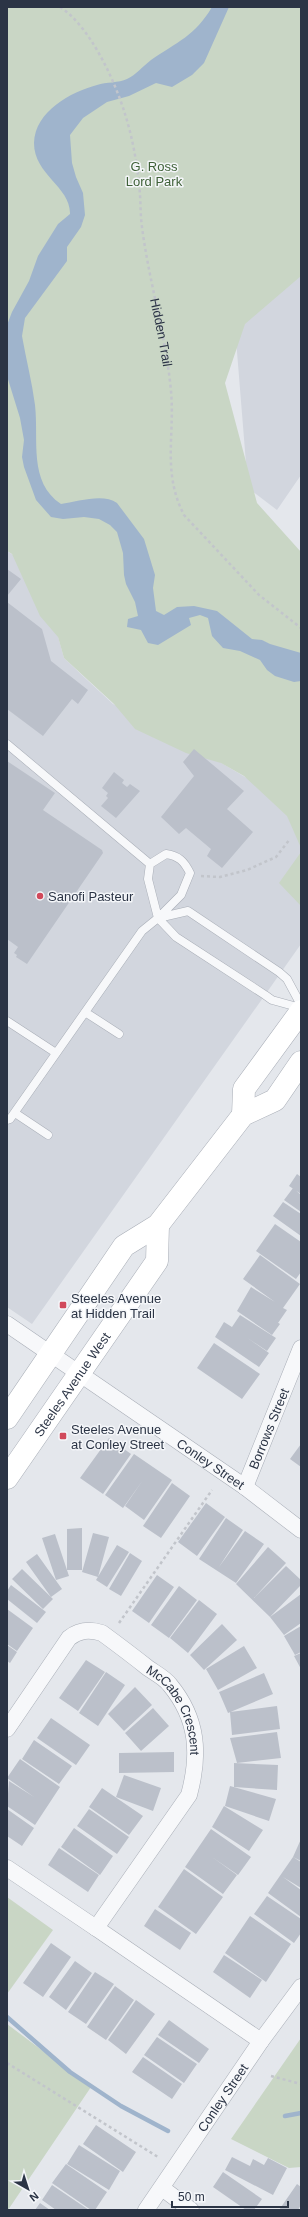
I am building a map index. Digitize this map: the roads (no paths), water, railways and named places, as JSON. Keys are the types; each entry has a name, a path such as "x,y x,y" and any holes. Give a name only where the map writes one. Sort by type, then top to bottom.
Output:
{"main road":[{"path":"244,1115 244,1090 301,1008"},
{"path":"7,1418 124,1246 158,1225 244,1115 275,1100 301,1062"},
{"name":"Steeles Avenue West","path":"7,1478 157,1261 158,1225"}],"street":[{"path":"7,1324 78,1374"},
{"name":"Borrows Street","path":"245,1487 301,1348"},
{"name":"Conley Street","path":"78,1374 245,1487 301,1530"},
{"name":"McCabe Crescent","path":"7,1728 69,1638 76,1632 86,1631 102,1633 170,1684 184,1705 193,1728 196,1750 195,1772 189,1795 96,1928"},
{"path":"7,1868 261,2041"},
{"name":"Conley Street","path":"146,2210 261,2041 301,1987"},
{"path":"162,2188 192,2210"}],"lane":[{"path":"7,744 150,864"},
{"path":"7,1120 10,1119 15,1113 142,931 158,918 181,895 190,873 185,863 176,855 166,854 150,864"},
{"path":"150,864 148,879 158,918 176,937 272,1000 301,1008"},
{"path":"158,918 188,911 279,972 287,980 301,1008"},
{"path":"85,1012 119,1034"},
{"path":"7,1021 56,1053"},
{"path":"15,1113 48,1136"}],"water":[{"path":"212,7 229,7 204,63 192,75 172,87 156,83 129,96 107,102 83,118 70,135 72,163 83,193 85,215 81,227 67,247 67,261 25,318 22,336 35,405 36,446 39,472 51,495 61,504 97,498 111,500 117,503 144,539 155,575 153,588 156,611 164,615 177,607 194,606 217,611 252,639 262,640 270,644 301,653 301,681 294,682 275,676 267,670 260,660 240,651 223,648 212,636 208,618 200,615 189,618 191,625 158,645 148,643 141,630 127,627 128,619 138,616 135,602 126,584 123,553 117,532 110,525 99,519 84,517 63,519 51,517 36,500 24,467 22,457 24,440 20,418 7,376 7,325 12,312 29,281 38,256 58,224 70,214 69,205 65,196 40,164 36,154 34,143 36,132 41,121 48,112 66,98 87,88 104,83 124,80 136,73 151,60 192,32 206,17"}],"waterway":[{"path":"7,2017 70,2072 121,2106 168,2131"},
{"path":"285,2116 301,2113"}],"place":[{"name":"Sanofi Pasteur","path":"40,896"},
{"name":"Steeles Avenue at Hidden Trail","path":"63,1305"},
{"name":"Steeles Avenue at Conley Street","path":"63,1436"}],"park label":[{"name":"G. Ross Lord Park","path":"154,174"}]}
